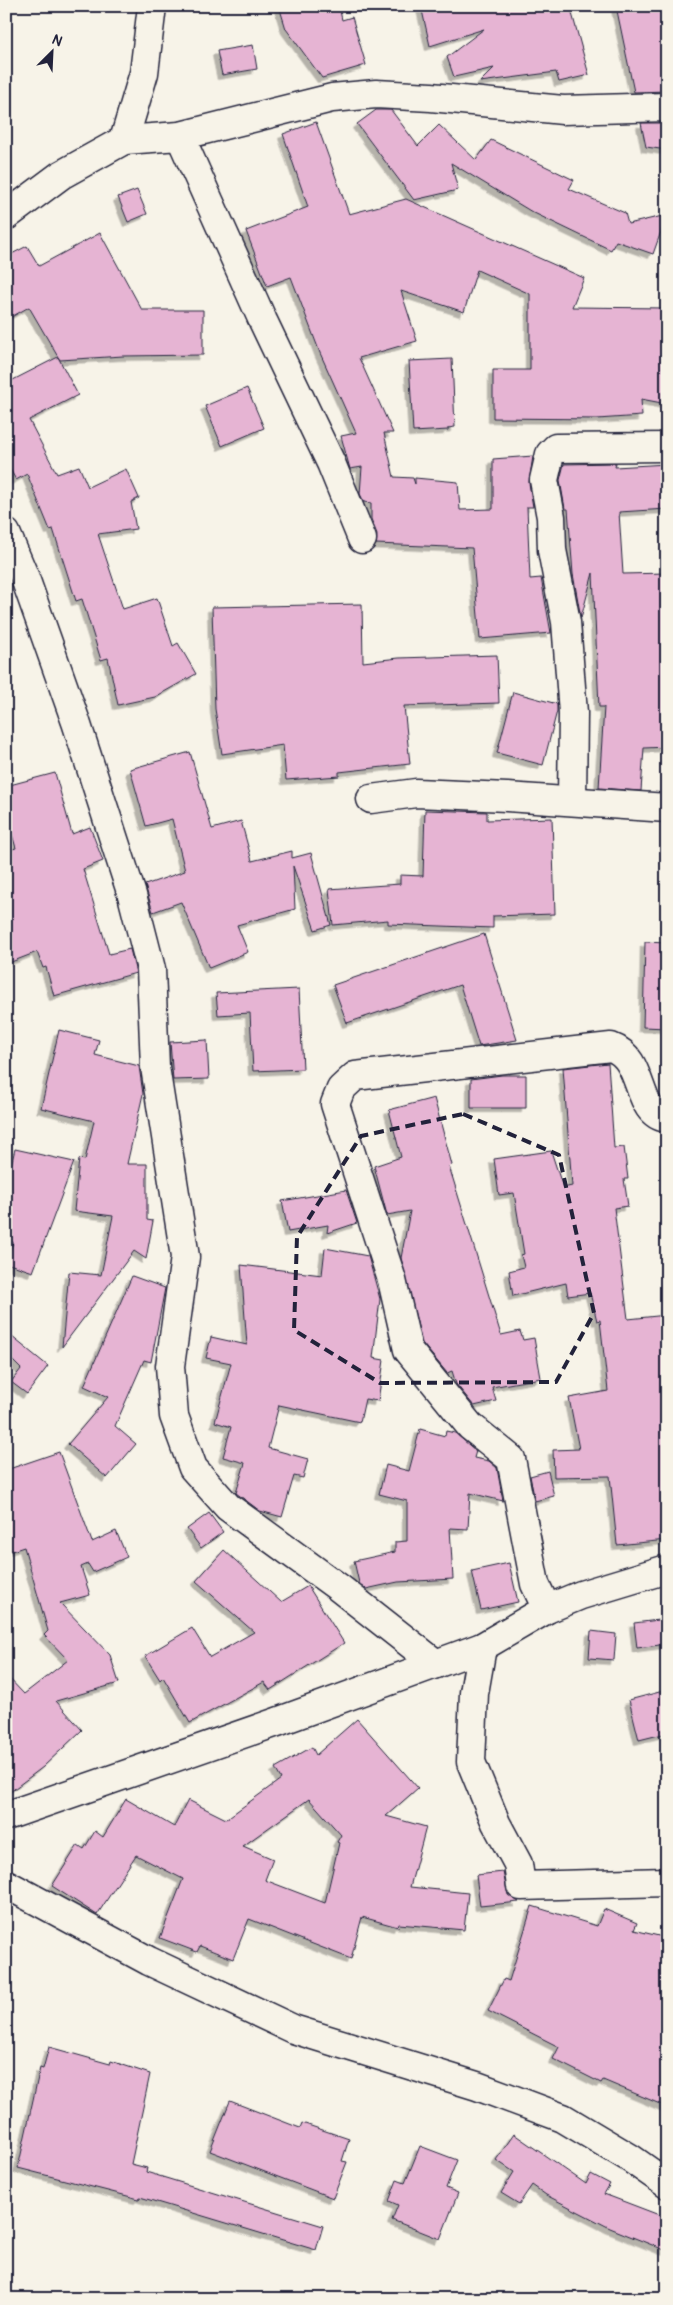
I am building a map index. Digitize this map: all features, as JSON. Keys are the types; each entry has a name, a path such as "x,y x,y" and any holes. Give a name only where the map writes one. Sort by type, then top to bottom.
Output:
{"street":[{"path":"124,140 144,73 152,6"},
{"path":"6,216 61,176 124,140 180,136 332,98 376,94 431,97 564,110 667,107"},
{"path":"180,136 263,321 331,463 362,539"},
{"path":"572,801 573,713 566,622 552,550 550,517 544,480 550,454 556,448 667,447"},
{"path":"6,534 25,578 76,722 132,895 151,969 155,1067 185,1257 170,1366 174,1416 193,1468 228,1507 338,1587 436,1664"},
{"path":"371,799 416,793 667,808"},
{"path":"547,1609 534,1584 511,1459 470,1426 408,1350 392,1280 335,1104 341,1088 355,1076 611,1047 622,1051 635,1071 649,1109 659,1117 667,1118"},
{"path":"6,1816 277,1722 482,1647 547,1609 581,1595 667,1569"},
{"path":"482,1647 474,1693 472,1762 496,1823 518,1864 521,1886 667,1882"},
{"path":"6,1884 149,1961 293,2030 477,2086 563,2118 630,2158 667,2184"}],"highlighted area":[{"path":"463,1114 559,1155 594,1313 556,1382 380,1383 294,1330 297,1237 361,1136"}],"building":[{"path":"279,6 339,6 342,20 352,17 366,65 322,78 286,29"},
{"path":"421,6 570,6 589,75 559,82 556,72 480,82 494,68 454,77 447,57 484,29 430,46"},
{"path":"616,6 661,6 667,32 667,91 634,92"},
{"path":"253,45 257,69 222,75 217,51"},
{"path":"376,110 391,110 418,146 439,125 476,160 491,140 574,180 569,189 625,213 628,224 667,215 653,254 616,241 611,250 532,212 451,163 458,190 414,200 357,124"},
{"path":"316,122 349,214 406,199 584,278 572,307 665,308 665,318 667,318 667,404 641,399 642,416 597,419 493,418 493,370 530,370 530,294 477,270 464,312 401,291 417,341 359,358 393,433 384,433 394,477 413,478 415,484 415,478 458,482 460,510 493,509 493,459 533,456 529,483 533,507 527,507 530,579 541,578 551,633 480,639 472,548 376,544 377,534 371,519 371,503 364,502 360,494 362,467 350,469 341,436 356,433 320,353 291,277 267,286 246,231 308,207 283,134"},
{"path":"641,123 667,123 667,150 646,147"},
{"path":"137,190 147,214 128,222 118,197"},
{"path":"100,233 142,310 203,310 203,355 123,356 60,360 29,307 6,320 6,257 27,246 39,266"},
{"path":"58,357 78,395 29,420 57,474 79,466 88,487 126,469 139,498 131,502 136,529 98,534 123,609 157,598 173,646 178,643 196,674 155,697 118,705 108,658 101,660 82,599 76,601 53,529 50,530 27,474 16,480 6,462 6,377 9,382"},
{"path":"452,359 455,427 448,428 448,430 413,432 409,361"},
{"path":"247,388 264,428 222,446 205,406"},
{"path":"616,463 615,467 667,464 667,509 619,512 623,574 667,573 667,747 644,748 641,791 599,788 604,707 599,707 593,573 581,618 573,574 568,509 565,509 560,480 564,464"},
{"path":"362,604 363,662 399,658 497,655 499,703 404,706 410,764 339,772 339,776 286,780 283,745 222,754 215,709 212,607"},
{"path":"513,692 557,704 557,711 543,765 497,753"},
{"path":"190,752 212,829 241,821 252,861 292,851 292,858 311,853 331,925 315,930 293,866 295,909 237,925 248,952 209,968 181,902 153,912 145,885 185,871 172,819 146,826 130,769"},
{"path":"55,773 72,834 90,827 103,861 83,869 109,954 130,949 136,973 54,996 46,967 43,968 37,952 6,964 6,851 16,848 6,814 6,786"},
{"path":"425,810 487,812 487,820 552,818 555,914 493,916 493,928 388,924 388,920 333,925 329,889 400,884 400,875 423,876"},
{"path":"484,934 517,1040 479,1046 460,985 347,1023 333,985"},
{"path":"645,942 667,943 667,1028 643,1027"},
{"path":"299,989 303,1069 253,1071 250,1013 218,1015 216,993"},
{"path":"59,1030 99,1040 95,1055 139,1066 143,1094 127,1164 147,1164 147,1220 153,1221 146,1259 134,1251 62,1347 69,1272 101,1275 113,1216 74,1211 79,1159 85,1160 94,1121 41,1108"},
{"path":"207,1040 209,1079 173,1080 170,1042"},
{"path":"608,1063 614,1148 624,1147 628,1179 624,1179 628,1206 614,1208 628,1319 667,1315 667,1540 617,1545 610,1476 554,1477 553,1450 579,1449 569,1398 608,1391 600,1320 597,1321 590,1293 568,1296 566,1283 513,1296 509,1271 524,1267 521,1255 524,1254 514,1193 499,1195 494,1159 551,1151 563,1188 572,1186 563,1068"},
{"path":"502,1075 526,1075 526,1108 471,1108 471,1079"},
{"path":"434,1098 452,1165 449,1166 501,1335 520,1331 523,1340 534,1338 541,1378 492,1387 496,1401 474,1406 456,1384 452,1371 447,1373 422,1343 401,1258 410,1211 387,1215 374,1166 401,1157 389,1110"},
{"path":"15,1149 74,1162 33,1272 6,1263 13,1242 6,1239 6,1186"},
{"path":"346,1190 357,1223 327,1233 328,1225 288,1232 282,1201"},
{"path":"325,1248 368,1256 380,1299 373,1358 384,1360 378,1401 365,1399 360,1422 279,1405 268,1448 308,1459 303,1478 294,1476 282,1517 260,1511 236,1493 245,1463 223,1457 231,1427 215,1422 231,1363 206,1358 211,1337 247,1345 241,1265 322,1275"},
{"path":"132,1276 165,1288 151,1362 144,1360 115,1426 136,1444 107,1478 68,1444 108,1397 84,1386"},
{"path":"6,1332 48,1366 27,1394 11,1382 21,1369 6,1354"},
{"path":"420,1429 445,1436 446,1431 455,1433 476,1451 474,1458 489,1461 497,1468 503,1501 470,1493 468,1529 450,1528 453,1579 398,1582 366,1589 359,1583 354,1561 395,1552 395,1542 407,1541 407,1501 379,1494 386,1465 409,1471"},
{"path":"59,1452 92,1542 116,1531 127,1557 93,1572 88,1564 81,1567 90,1595 60,1603 110,1655 119,1683 56,1701 82,1730 43,1767 6,1795 6,1675 24,1694 68,1660 44,1635 48,1631 24,1547 6,1553 6,1470"},
{"path":"548,1471 554,1496 535,1501 530,1476"},
{"path":"209,1513 223,1532 201,1548 187,1529"},
{"path":"224,1550 281,1602 308,1586 344,1643 270,1690 264,1682 190,1723 163,1677 160,1680 145,1656 192,1628 210,1657 254,1632 196,1581"},
{"path":"509,1563 518,1602 481,1610 472,1571"},
{"path":"667,1619 667,1644 637,1648 634,1623"},
{"path":"591,1631 616,1634 614,1660 589,1658"},
{"path":"667,1690 667,1733 639,1740 629,1700"},
{"path":"357,1719 418,1788 386,1816 426,1827 410,1887 468,1893 464,1930 399,1924 398,1927 362,1917 351,1959 249,1919 233,1959 200,1946 197,1952 160,1938 183,1879 136,1855 97,1915 52,1886 78,1845 84,1849 95,1831 103,1837 126,1799 174,1827 188,1800 226,1819 281,1779 275,1768 312,1747 316,1755","holes":["309,1799 341,1835 337,1842 339,1843 325,1903 265,1880 273,1859 243,1846"]},
{"path":"503,1872 508,1895 519,1902 480,1906 476,1875"},
{"path":"532,1906 597,1926 604,1909 637,1923 634,1930 667,1938 667,2107 603,2080 601,2083 553,2059 559,2047 488,2011 504,1979 509,1981"},
{"path":"49,2047 110,2064 111,2061 150,2074 131,2164 147,2168 146,2172 323,2226 316,2250 140,2197 139,2199 18,2168 40,2068 43,2069"},
{"path":"230,2101 300,2128 302,2123 349,2139 342,2161 347,2162 333,2198 210,2151"},
{"path":"514,2134 586,2184 591,2174 610,2184 604,2194 667,2218 667,2251 610,2228 546,2195 532,2185 519,2204 501,2193 514,2172 496,2160"},
{"path":"420,2146 457,2160 446,2188 458,2193 440,2239 392,2220 398,2205 389,2201 397,2180 405,2183"}]}
